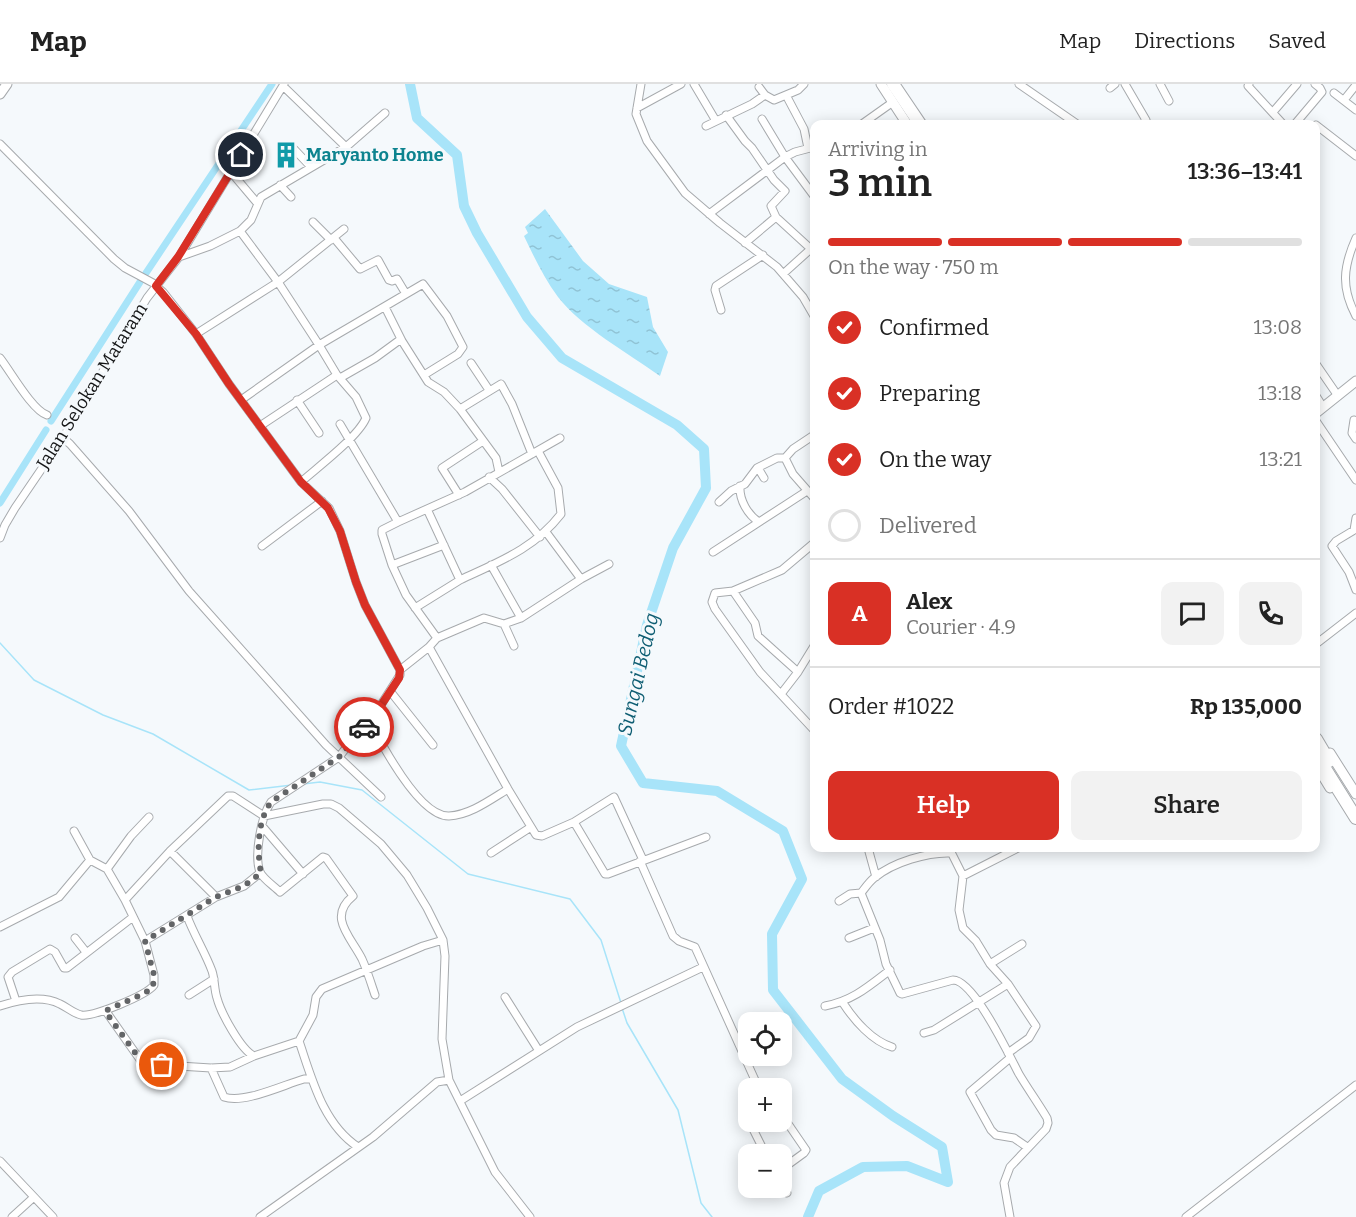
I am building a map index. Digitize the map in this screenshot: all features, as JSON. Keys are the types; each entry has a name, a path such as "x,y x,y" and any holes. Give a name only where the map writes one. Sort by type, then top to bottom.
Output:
{"highway":[{"path":"888,84 911,120"},
{"path":"893,84 917,120"},
{"path":"1320,745 1356,803"},
{"path":"1320,760 1356,818"}],"street":[{"path":"0,94 7,84"},
{"path":"641,84 636,114 652,148 685,193 708,214 763,255 803,297 810,309"},
{"path":"637,108 681,84"},
{"path":"694,84 716,121"},
{"path":"759,87 765,95 774,100 804,84"},
{"path":"881,84 904,120"},
{"path":"900,84 923,120"},
{"path":"1018,84 1071,120"},
{"path":"1125,84 1146,120"},
{"path":"1160,84 1169,101"},
{"path":"1249,84 1248,86 1279,120"},
{"path":"1273,112 1297,84"},
{"path":"1298,120 1322,92 1315,84"},
{"path":"283,85 346,147"},
{"name":"Jalan Selokan Mataram","path":"0,538 15,508 63,438 155,284 178,257 283,85"},
{"path":"1344,100 1352,86"},
{"path":"1334,93 1356,110"},
{"path":"706,126 752,104 765,95"},
{"path":"786,95 810,145"},
{"path":"868,120 893,102"},
{"path":"178,257 210,246 240,231 251,220 261,197 346,147 385,113"},
{"path":"726,115 767,171 785,191 772,203 776,217 810,248"},
{"path":"762,118 785,157 810,191"},
{"path":"1320,128 1356,156"},
{"path":"0,144 114,259 155,284 196,334 301,482 322,501 340,531 365,605 400,670 399,678 370,722 356,735 339,757 271,802 266,808 259,836 261,873 280,892 324,857 353,896 345,904 341,918 363,962 375,995"},
{"path":"708,214 785,157 810,148"},
{"path":"294,149 311,167"},
{"path":"231,172 258,204"},
{"path":"280,185 291,197"},
{"path":"745,243 776,217"},
{"path":"313,222 360,269 378,260 389,280 397,279 406,294"},
{"path":"196,334 278,282 345,229"},
{"path":"240,231 278,282 338,376 356,397 366,415 363,424 349,439 301,482"},
{"path":"1356,238 1345,270 1346,294 1356,316"},
{"path":"783,274 810,250"},
{"path":"721,310 716,286 763,255"},
{"path":"241,400 319,345 422,284 447,316 463,347 458,354 424,375"},
{"path":"385,307 401,339 424,375 460,409 496,458 499,472"},
{"path":"260,426 297,400 375,358 401,339"},
{"path":"0,358 35,406 47,415"},
{"path":"471,363 489,390"},
{"path":"1320,370 1338,396"},
{"path":"1320,409 1356,381"},
{"path":"415,608 460,580 519,552 543,534 561,513 558,488 535,452 504,386 499,384 460,409"},
{"path":"297,400 319,433"},
{"path":"1354,420 1352,433 1356,440"},
{"path":"340,424 398,522"},
{"path":"1320,427 1356,480"},
{"path":"63,438 129,512 189,591 339,757 381,796"},
{"path":"437,638 406,595 392,565 382,530 459,495 560,438"},
{"path":"719,502 731,491 746,484 758,468 777,458 785,458 793,449 810,438"},
{"path":"459,495 442,468 483,441"},
{"path":"785,458 793,474 810,494"},
{"path":"758,468 764,478"},
{"path":"489,477 543,534 580,579"},
{"path":"740,486 741,497 748,511 759,522"},
{"path":"713,552 807,491"},
{"path":"262,546 322,501"},
{"path":"427,509 460,580"},
{"path":"1356,518 1355,529 1332,546 1349,572 1356,590"},
{"path":"392,565 444,545"},
{"path":"810,546 782,570 734,591 720,591 712,599 715,609 760,672 810,726"},
{"path":"400,670 437,638 484,618 504,624 521,618 580,579 609,564"},
{"path":"491,565 521,618"},
{"path":"734,591 755,623 758,636 798,672"},
{"path":"1320,641 1356,613"},
{"path":"504,624 514,646"},
{"path":"429,647 536,835 542,837 574,822 614,797 673,936 695,947 754,1078"},
{"path":"781,694 810,652"},
{"path":"390,691 433,745"},
{"path":"370,722 399,774 439,815 462,815 508,789"},
{"path":"1320,737 1356,794"},
{"path":"1320,771 1356,828"},
{"path":"125,900 170,851 228,796 233,796 264,816 323,804 331,804 339,808 381,844 407,875 427,908 445,956 441,1039 449,1080 495,1172 530,1217"},
{"path":"107,869 149,817"},
{"path":"574,822 605,874 706,837"},
{"path":"262,826 303,874"},
{"path":"491,853 531,827"},
{"path":"0,1006 16,1001 51,1000 84,1015 105,1011 153,987 154,975 145,941 125,900 107,869 90,860 74,831"},
{"path":"170,851 216,897"},
{"path":"869,852 876,877"},
{"path":"839,901 850,894 861,893 876,877 916,858 936,852"},
{"path":"951,852 963,876 958,910 960,922 976,941 990,964 1008,984 1036,1026 1029,1038 970,1092 996,1135 1014,1138 1027,1147"},
{"path":"963,876 1009,852"},
{"path":"0,927 59,897 90,860"},
{"path":"145,941 216,897 244,886 261,873"},
{"path":"861,893 890,970 902,994 958,980 979,1003 1048,1124 1046,1129 1010,1167 1004,1183 1010,1217"},
{"path":"16,1001 8,977 12,972 50,949 55,952 65,968 133,916"},
{"path":"187,916 195,938 209,964 220,1007 241,1046 254,1056"},
{"path":"849,938 874,928"},
{"path":"75,938 87,952"},
{"path":"105,1011 141,1061 147,1064 230,1067 254,1056 299,1041 310,1023 319,992 365,970 440,941"},
{"path":"990,964 1022,944"},
{"path":"460,1101 577,1027 703,967"},
{"path":"825,1006 843,1003 890,970"},
{"path":"189,995 214,979"},
{"path":"924,1033 934,1030 1008,984"},
{"path":"505,997 539,1051"},
{"path":"843,1003 874,1038 892,1047"},
{"path":"299,1041 330,1120 346,1139 358,1147"},
{"path":"211,1068 224,1097 233,1099 304,1079 312,1079"},
{"path":"260,1217 374,1137 437,1082 449,1080"},
{"path":"1186,1217 1356,1085"},
{"path":"792,1130 806,1150 792,1162"},
{"path":"0,1161 53,1217"},
{"path":"12,1217 34,1197"}],"water":[{"path":"545,209 583,261 609,284 647,297 653,327 668,352 660,376 579,319 553,290 524,236 528,233 525,227"}],"waterway":[{"path":"146,273 272,84"},
{"name":"Sungai Bedog","path":"410,84 417,118 457,155 464,206 477,233 527,317 562,358 677,425 704,449 706,488 673,548 647,625 621,746 643,783 717,791 783,831 802,879 772,934 773,990 842,1079 893,1116 942,1147 948,1182 907,1166 863,1167 819,1191 808,1217"},
{"path":"51,421 140,282"},
{"path":"0,503 46,430"},
{"path":"0,643 34,680 103,715 153,734 249,790 292,785"},
{"path":"303,784 320,782 362,790 468,874 570,899 601,940 621,1003"},
{"path":"622,1008 627,1023 678,1110 701,1203 712,1217"}],"way so far":[{"path":"162,1065 147,1064 141,1061 105,1011 153,987 154,975 145,941 205,903 244,886 256,878 261,873 259,836 266,808 271,802 339,757 364,727"}],"place":[{"name":"Maryanto Home","path":"286,155"}],"route":[{"path":"241,155 178,257 156,286 196,334 229,384 301,482 312,490 328,508 340,531 365,605 400,670 399,678 370,722 364,727"}]}
